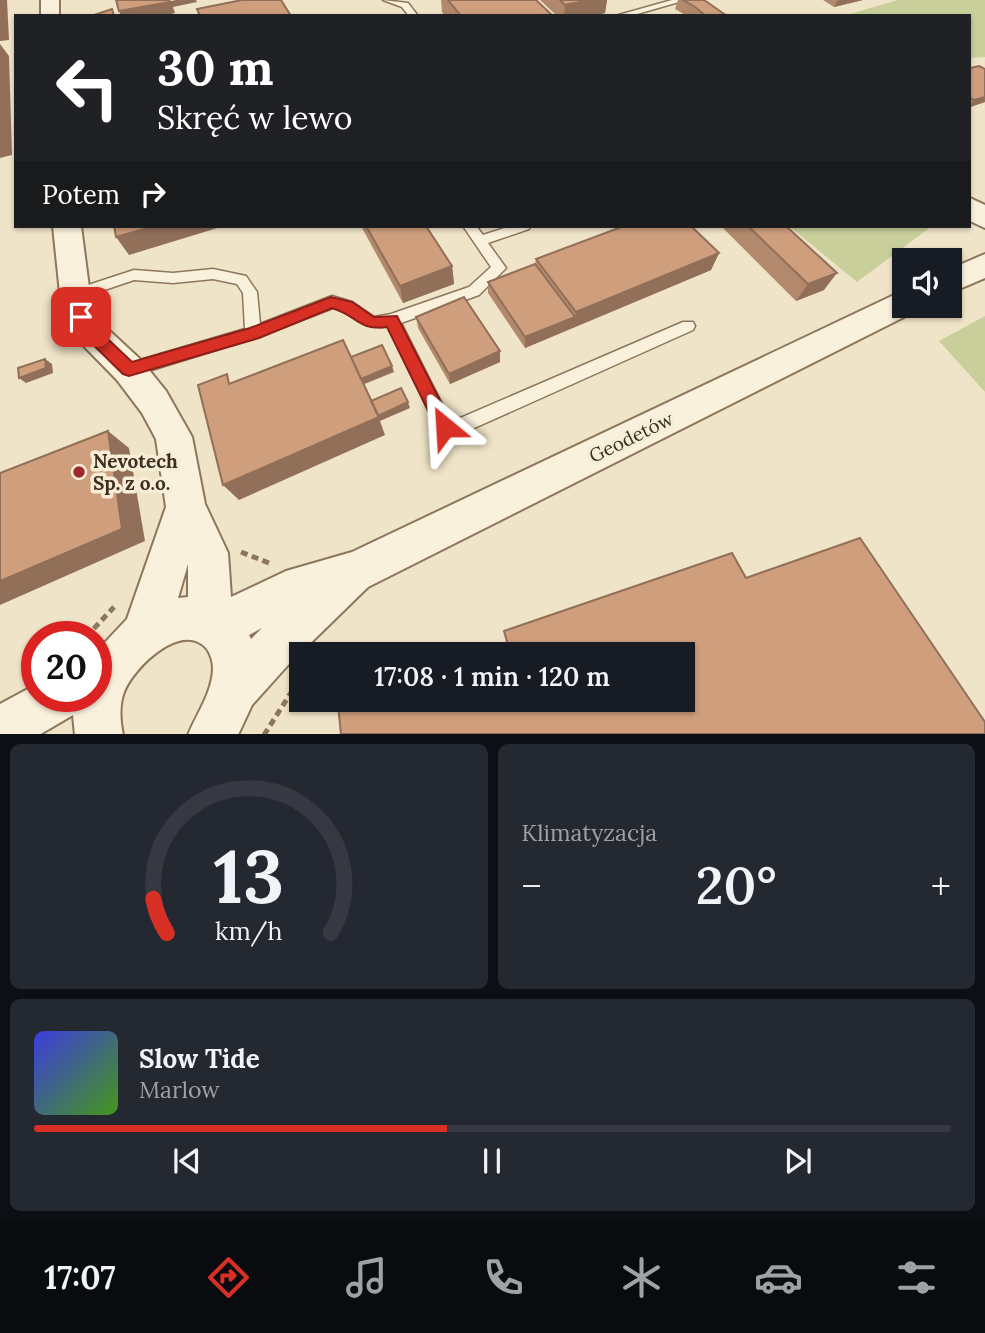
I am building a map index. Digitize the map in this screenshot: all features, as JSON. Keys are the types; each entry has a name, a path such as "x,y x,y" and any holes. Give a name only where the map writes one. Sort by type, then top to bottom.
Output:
{"street":[{"path":"971,208 985,219"},
{"path":"67,228 75,295 88,330 129,370 154,401 174,437 186,507 208,553 214,624"},
{"path":"962,276 985,265"},
{"name":"Geodetów","path":"356,571 892,309"},
{"path":"145,632 186,507"},
{"path":"214,624 286,592 356,571"},
{"path":"235,689 272,649 356,571"},
{"path":"112,665 145,632 166,621 188,617 214,624 229,638 235,653 237,670 235,689 226,715 212,734"},
{"path":"0,732 34,712"},
{"path":"97,712 99,734"}],"lane":[{"path":"387,0 405,5 412,14"},
{"path":"622,14 629,8 682,0"},
{"path":"129,370 253,334 331,302 347,306 372,323 392,320 474,291 499,268 470,228"},
{"path":"480,241 518,228"},
{"path":"75,295 134,275 173,278 213,274 241,280 250,292 253,334"},
{"path":"392,320 445,427 452,430 688,326"}],"path":[{"path":"264,734 289,695"}],"green space":[{"path":"898,0 985,0 985,57 971,58 971,14 850,14"},
{"path":"791,228 929,228 903,248 892,248 892,256 857,282"},
{"path":"985,316 985,392 939,341"}],"building":[{"path":"116,0 169,0 170,2 119,11"},
{"path":"242,0 281,0 290,14 199,14 197,9"},
{"path":"448,0 536,0 551,14 459,14"},
{"path":"560,0 590,0 565,5"},
{"path":"683,0 704,0 724,14 704,14"},
{"path":"112,9 113,14 97,14"},
{"path":"979,66 985,69 985,97 971,98 971,68"},
{"path":"114,228 148,228 116,237"},
{"path":"367,228 427,228 452,266 400,286"},
{"path":"619,228 693,228 719,253 576,312 536,259"},
{"path":"750,228 788,228 837,273 808,284"},
{"path":"535,264 575,317 525,337 488,282"},
{"path":"464,297 500,351 449,374 416,317"},
{"path":"343,340 379,417 223,485 198,385 227,374 229,384"},
{"path":"382,345 392,366 361,379 351,357"},
{"path":"45,359 46,368 19,378 18,368"},
{"path":"401,388 408,402 378,416 371,401"},
{"path":"108,431 122,529 0,581 0,473"},
{"path":"860,538 985,722 985,734 341,734 339,712 695,712 695,642 507,642 504,631 732,553 746,578"}],"place":[{"name":"Nevotech Sp. z o.o.","path":"79,472"}],"route":[{"path":"81,317 88,330 129,370 253,334 331,302 347,306 372,323 392,320 445,427"}]}
